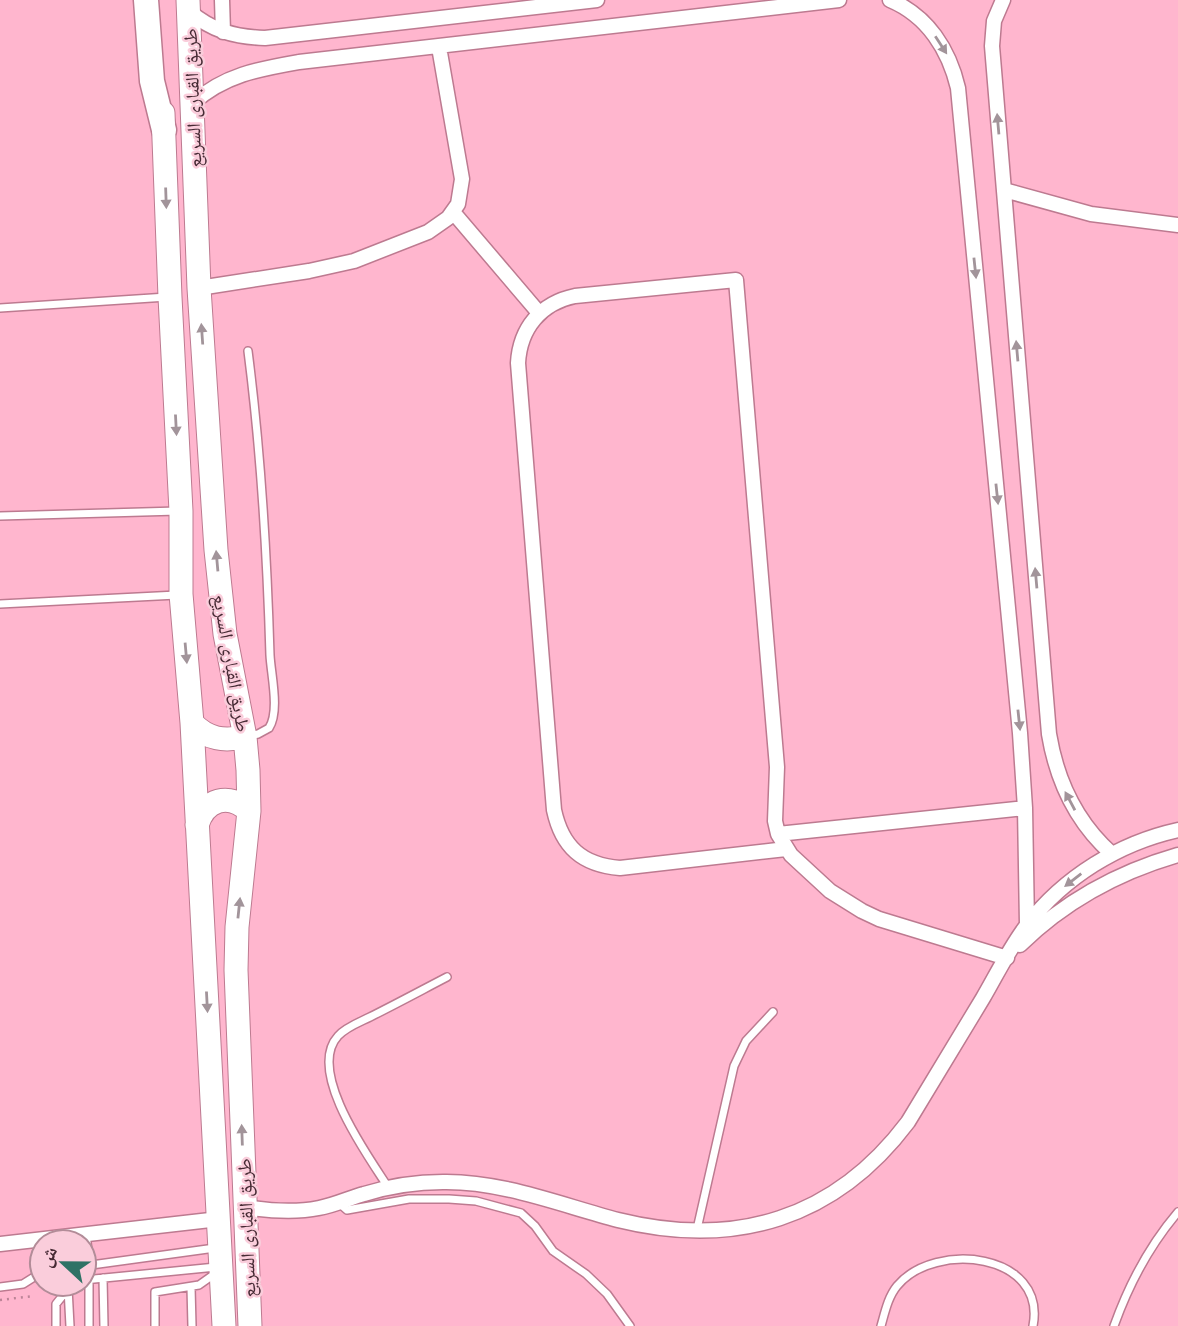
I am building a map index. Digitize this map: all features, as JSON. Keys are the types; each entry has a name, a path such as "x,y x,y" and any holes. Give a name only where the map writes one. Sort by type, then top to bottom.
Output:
{"highway":[{"path":"146,0 152,81 164,130"},
{"name":"طريق القبارى السريع","path":"156,0 181,511 181,594 192,723 224,1326"},
{"name":"طريق القبارى السريع","path":"188,6 200,288 220,596 231,671 245,737 249,811 237,927 236,970 250,1326"},
{"path":"192,723 212,738 229,740 245,737"},
{"path":"197,825 206,808 214,802 233,800 249,811"}],"street":[{"path":"222,0 223,32"},
{"path":"188,6 205,24 223,32 247,37 284,37 536,4 597,0"},
{"path":"193,103 222,82 246,72 338,56 439,47 676,17 839,0"},
{"path":"890,0 912,13 937,38 947,54 958,88 1020,733 1025,808 1027,925"},
{"path":"1003,0 994,21 992,46 1052,751 1062,785 1074,808 1089,830 1112,854"},
{"path":"200,288 354,261 435,228 453,212 460,196 462,179 439,47"},
{"path":"1004,190 1091,214 1178,225"},
{"path":"453,212 539,313"},
{"path":"786,849 620,868 604,867 589,862 575,852 564,840 557,826 518,363 521,341 526,330 539,313 560,300 575,296 736,280 777,766 775,816 778,834 786,849 831,891 862,911 896,925 1007,958"},
{"path":"778,834 1025,808"},
{"path":"245,1207 299,1211 339,1203 388,1187 429,1182 471,1183 498,1188 620,1220 671,1229 749,1228 780,1219 830,1196 865,1171 881,1155 908,1122 1027,925 1066,885 1112,854 1178,830"},
{"path":"1007,958 1028,937 1077,901 1130,872 1178,855"},
{"path":"98,1233 219,1219"},
{"path":"0,1244 28,1241"}],"lane":[{"path":"0,308 170,297"},
{"path":"245,737 269,728 274,717 265,520 248,351"},
{"path":"0,516 181,511"},
{"path":"0,604 181,594"},
{"path":"388,1187 347,1121 329,1066 330,1050 332,1043 343,1031 447,977"},
{"path":"697,1230 734,1066 746,1041 774,1012"},
{"path":"339,1203 347,1210 409,1199 463,1199 521,1213 535,1226 553,1251 607,1294 630,1326"},
{"path":"1114,1326 1144,1259 1178,1212"},
{"path":"98,1265 220,1257"},
{"path":"98,1278 220,1257"},
{"path":"155,1326 154,1296 157,1291 191,1287 207,1281 220,1257"},
{"path":"881,1326 891,1294 904,1278 936,1262 964,1258 1002,1267 1021,1279 1032,1298 1033,1326"},
{"path":"103,1278 104,1326"},
{"path":"0,1287 28,1281"},
{"path":"189,1322 187,1301 191,1287"},
{"path":"56,1326 56,1304 61,1298"},
{"path":"70,1298 70,1326"},
{"path":"87,1298 89,1326"}],"path":[{"path":"0,1300 28,1297"}]}
